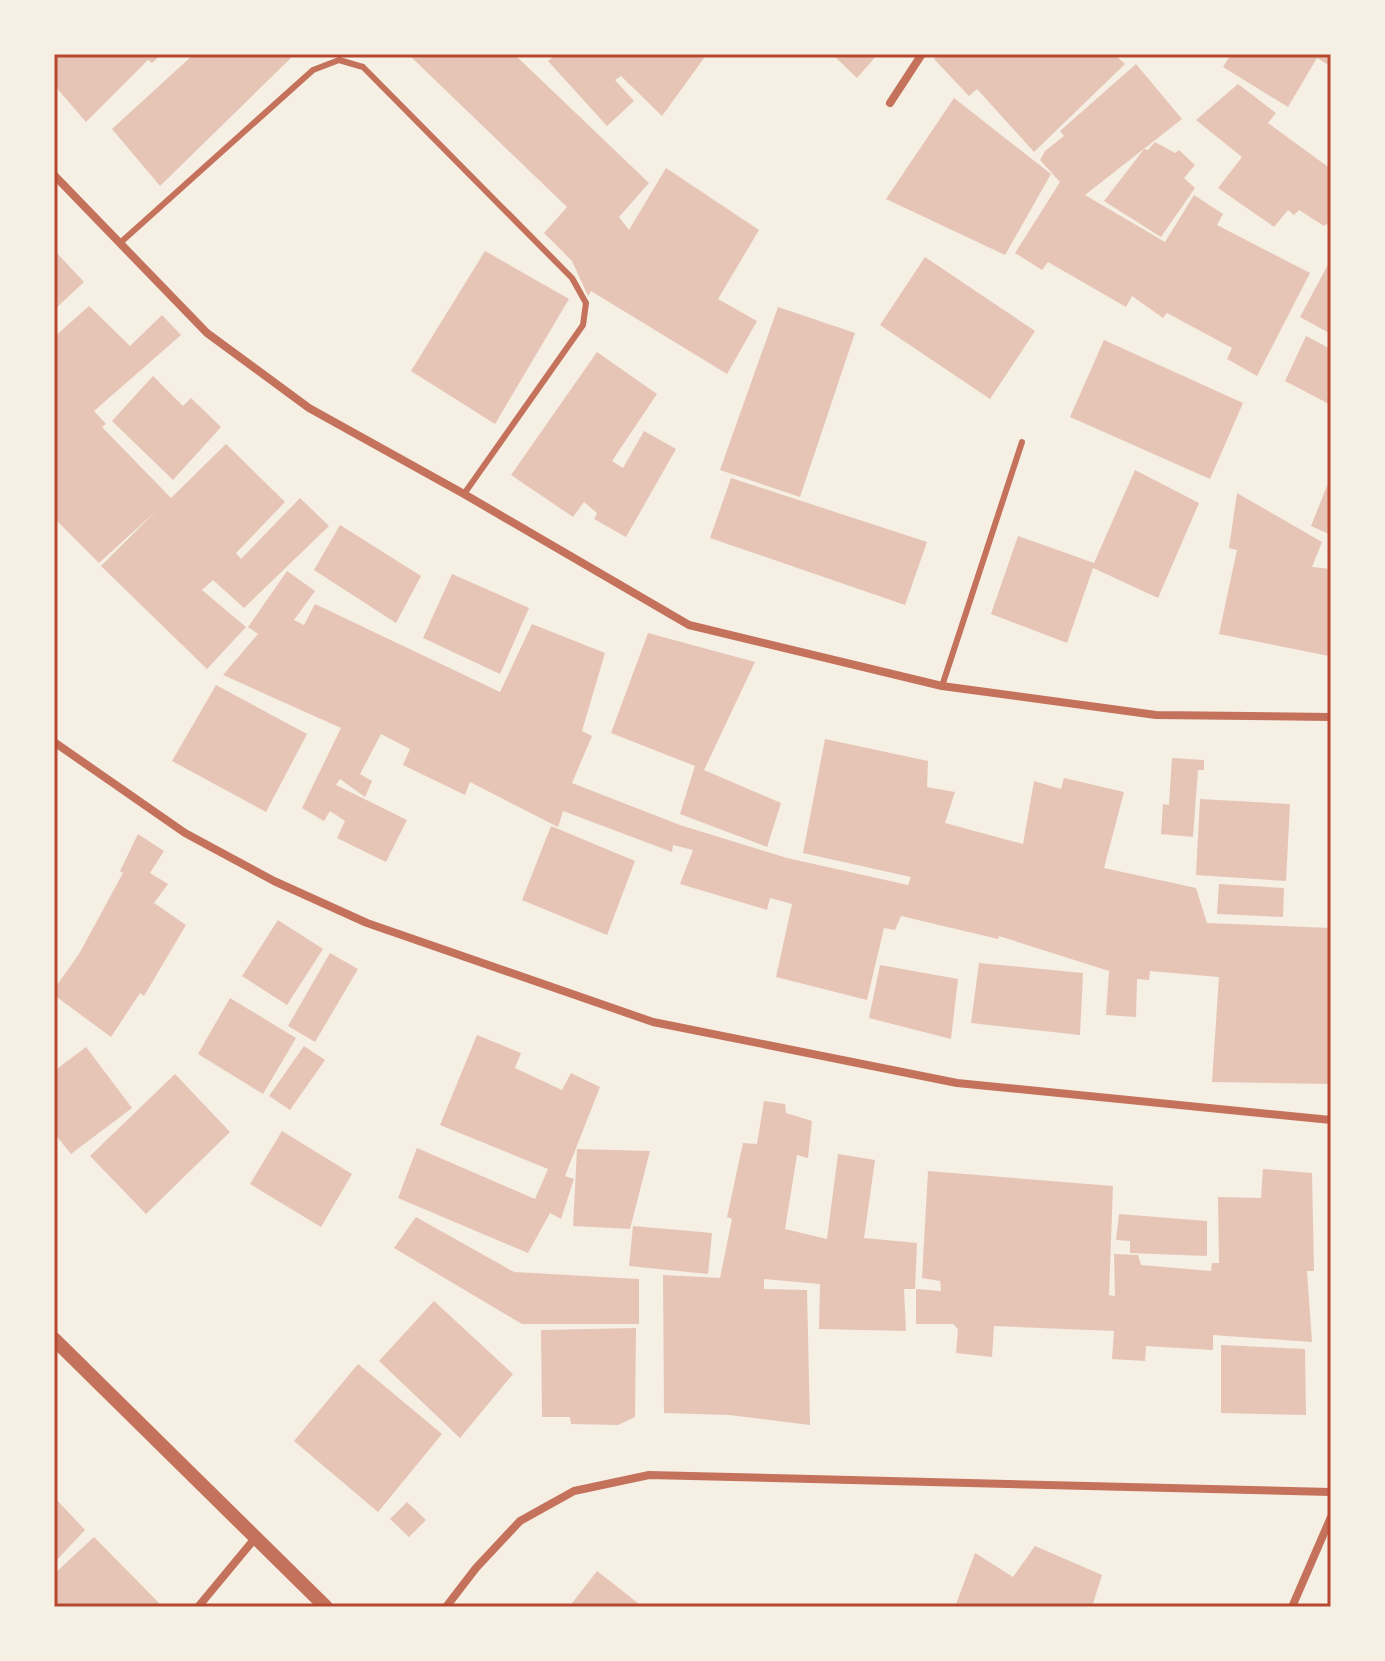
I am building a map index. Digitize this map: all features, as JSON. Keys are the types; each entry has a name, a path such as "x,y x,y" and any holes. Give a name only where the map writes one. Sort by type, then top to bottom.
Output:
{"street":[{"path":"890,103 922,54"},
{"path":"54,175 207,333 309,408 689,625 942,686 1156,715 1331,717"},
{"path":"54,742 185,833 274,881 367,923 653,1022 957,1083 1331,1120"},
{"path":"54,1339 326,1607"},
{"path":"446,1607 476,1568 520,1521 574,1491 649,1475 1331,1492"},
{"path":"1292,1607 1331,1517"},
{"path":"198,1607 257,1536"}],"lane":[{"path":"120,243 313,70 339,60 363,67 572,278 586,303 583,325 464,494"},
{"path":"942,686 1022,442"}],"building":[{"path":"54,54 162,54 152,63 148,60 86,122 54,85"},
{"path":"194,54 295,54 160,186 112,129"},
{"path":"408,54 514,54 649,183 619,217 629,230 666,168 759,230 718,299 757,321 727,374 591,291 588,296 572,261 544,233 567,207"},
{"path":"557,54 707,54 662,116 621,76 615,80 634,101 607,126 548,61"},
{"path":"832,54 878,54 857,78"},
{"path":"939,54 1114,54 1125,64 1034,152 977,89 969,96 934,59"},
{"path":"1231,54 1331,54 1331,57 1327,64 1317,58 1288,107 1223,67"},
{"path":"1136,64 1182,119 1085,195 1165,242 1194,195 1223,214 1217,225 1310,273 1257,376 1227,359 1232,348 1167,313 1163,318 1132,296 1126,307 1048,262 1042,270 1015,253 1060,182 1040,160 1045,151 1064,136 1060,131"},
{"path":"1238,84 1276,113 1268,123 1331,169 1331,226 1324,226 1299,210 1294,215 1288,210 1274,227 1218,188 1242,157 1196,120"},
{"path":"954,98 1051,174 1005,255 886,199"},
{"path":"1155,142 1175,153 1179,150 1195,165 1184,178 1195,188 1161,237 1104,201 1144,149 1148,150"},
{"path":"54,250 84,282 54,310"},
{"path":"485,251 569,299 495,424 411,371"},
{"path":"925,257 1035,331 990,399 880,325"},
{"path":"1331,259 1331,334 1300,317"},
{"path":"89,306 130,346 162,315 181,335 94,411 106,424 102,427 171,498 226,444 285,502 236,553 241,559 300,498 329,526 244,608 213,580 202,590 246,627 207,669 101,566 156,511 99,563 54,518 54,337"},
{"path":"778,307 855,333 800,497 720,470"},
{"path":"1306,336 1331,349 1331,405 1285,381"},
{"path":"1104,340 1243,403 1210,479 1070,417"},
{"path":"597,352 657,394 612,461 623,468 644,431 676,449 626,537 594,519 597,513 584,502 573,517 511,475"},
{"path":"153,376 183,406 191,398 221,427 173,480 112,421"},
{"path":"1135,470 1199,503 1158,598 1093,568 1067,643 991,614 1018,536 1094,563"},
{"path":"1331,476 1331,535 1311,526"},
{"path":"731,478 927,542 905,605 710,538"},
{"path":"1237,493 1322,542 1312,567 1331,569 1329,656 1219,634 1237,550 1229,548"},
{"path":"340,525 421,576 396,623 314,570"},
{"path":"287,571 315,591 294,620 304,625 315,604 500,692 532,624 605,653 582,731 592,736 572,783 680,825 787,858 908,885 911,877 803,853 825,739 928,761 927,787 955,792 945,823 1023,844 1034,781 1061,789 1064,778 1124,792 1104,868 1196,888 1207,923 1331,928 1331,1084 1212,1082 1219,977 1150,971 1149,980 1137,979 1136,1017 1106,1015 1109,971 999,936 998,939 901,916 895,930 884,928 867,1000 776,977 792,904 770,898 767,910 680,884 693,850 673,845 672,852 563,811 558,827 470,782 465,795 403,765 410,749 381,734 360,774 372,781 365,797 340,779 336,785 407,820 386,862 337,838 345,821 330,811 324,821 302,808 341,728 223,675 258,634 248,627"},
{"path":"452,574 529,608 500,674 423,638"},
{"path":"648,633 755,662 704,770 781,803 767,847 680,814 695,766 611,733"},
{"path":"216,685 307,734 266,812 172,761"},
{"path":"1172,758 1204,760 1204,770 1198,770 1193,837 1161,834 1163,804 1169,805"},
{"path":"1200,799 1290,804 1286,881 1196,875"},
{"path":"551,826 635,861 607,935 522,900"},
{"path":"138,834 164,851 150,873 168,884 154,903 186,925 144,996 140,993 111,1037 54,995 54,989 79,954 123,873 120,871"},
{"path":"1219,884 1284,888 1283,917 1217,914"},
{"path":"278,920 323,949 287,1005 242,976"},
{"path":"330,953 358,969 315,1042 288,1026"},
{"path":"979,963 1083,973 1080,1035 971,1023"},
{"path":"880,965 958,979 951,1039 869,1018"},
{"path":"230,998 296,1038 263,1094 198,1054"},
{"path":"477,1035 521,1053 515,1068 562,1090 571,1073 600,1087 565,1176 574,1179 561,1219 550,1213 528,1253 398,1198 417,1148 535,1199 548,1169 440,1125"},
{"path":"304,1046 325,1060 290,1110 269,1096"},
{"path":"86,1047 132,1108 71,1154 54,1133 54,1071"},
{"path":"175,1074 230,1132 146,1214 90,1156"},
{"path":"764,1101 785,1104 786,1113 812,1121 808,1158 797,1155 785,1229 827,1239 838,1154 875,1160 864,1238 917,1243 915,1289 904,1289 906,1331 819,1329 820,1284 764,1279 764,1289 807,1290 810,1425 729,1415 664,1413 663,1275 720,1278 732,1219 727,1217 743,1143 757,1144"},
{"path":"282,1131 352,1174 321,1227 250,1184"},
{"path":"577,1149 650,1151 630,1229 573,1226"},
{"path":"1263,1169 1312,1173 1314,1271 1307,1271 1312,1342 1213,1335 1213,1350 1146,1346 1145,1361 1112,1359 1114,1331 994,1326 992,1357 956,1353 958,1329 953,1324 916,1324 916,1289 941,1291 940,1281 922,1278 928,1171 1113,1186 1109,1295 1115,1296 1114,1254 1138,1255 1141,1265 1211,1271 1212,1263 1219,1263 1218,1197 1261,1198"},
{"path":"1119,1214 1207,1221 1207,1256 1130,1253 1130,1241 1116,1240"},
{"path":"416,1217 514,1272 639,1279 639,1324 522,1324 394,1248"},
{"path":"633,1226 712,1233 708,1274 629,1266"},
{"path":"434,1301 513,1374 460,1438 379,1361"},
{"path":"636,1328 635,1417 618,1425 571,1424 570,1417 542,1417 541,1330"},
{"path":"1221,1345 1305,1349 1306,1415 1221,1413"},
{"path":"358,1364 442,1434 378,1512 294,1441"},
{"path":"54,1497 85,1530 54,1563"},
{"path":"407,1502 426,1520 409,1537 390,1519"},
{"path":"94,1537 160,1604 157,1607 54,1607 54,1574"},
{"path":"1035,1546 1102,1575 1092,1607 955,1607 975,1553 1013,1577"},
{"path":"597,1571 643,1607 569,1607"}]}
